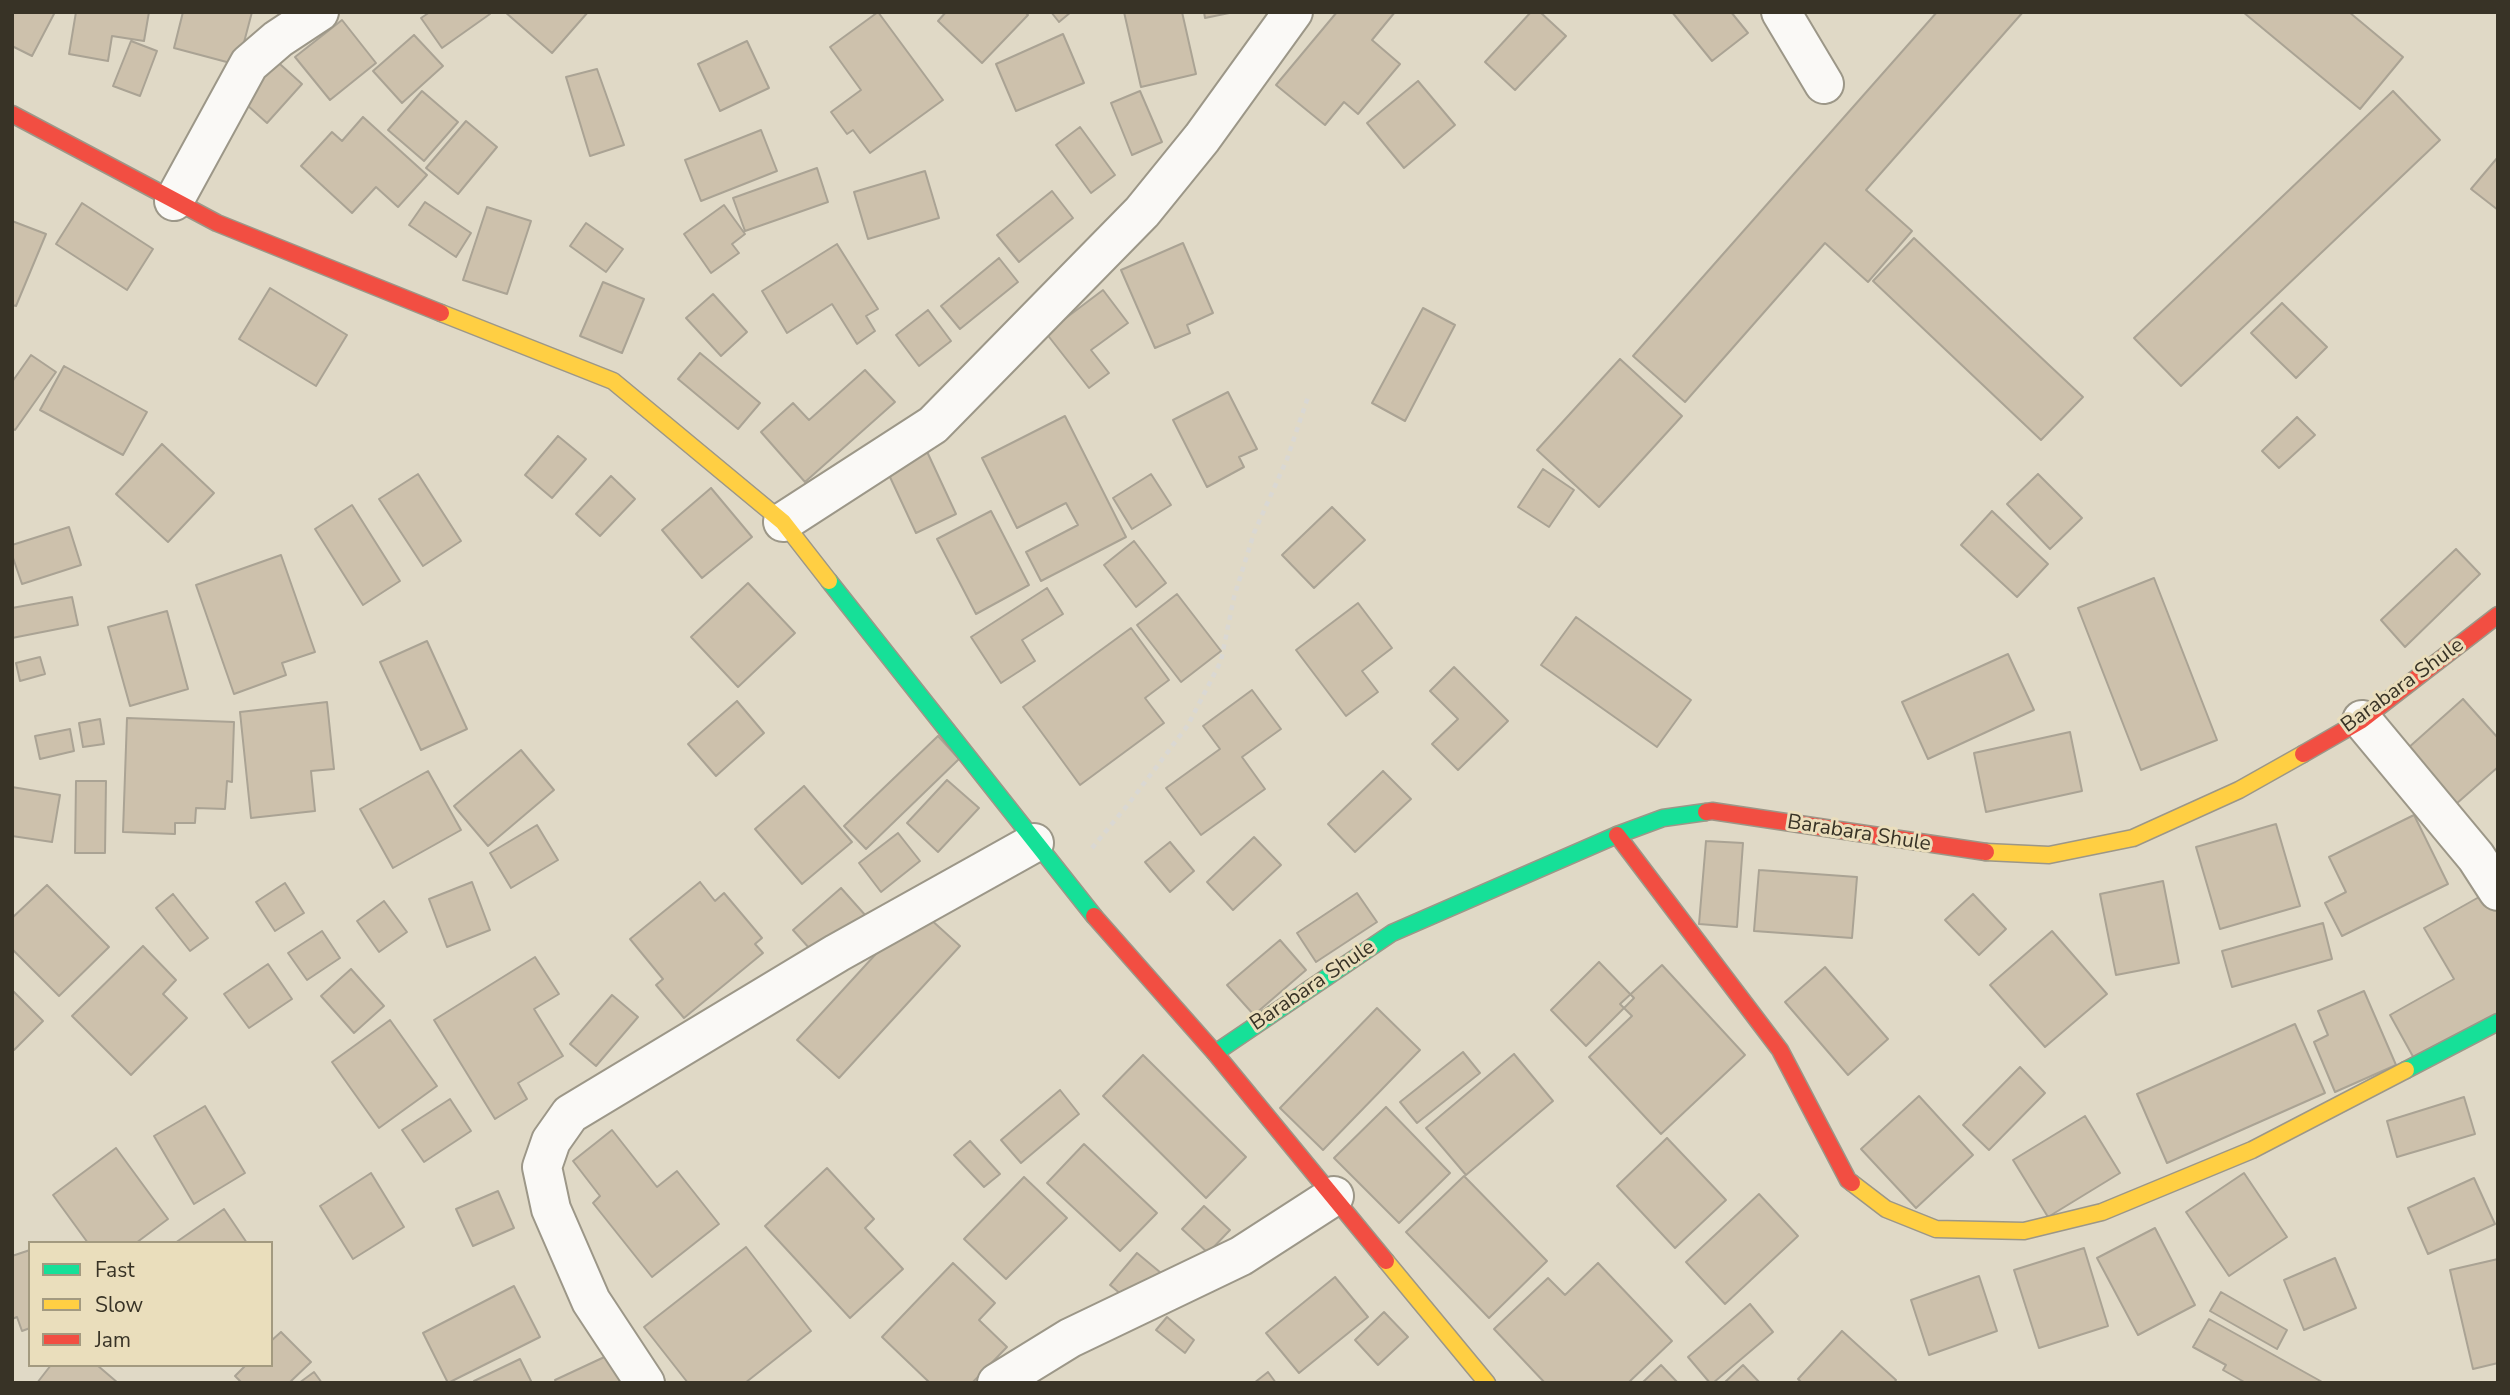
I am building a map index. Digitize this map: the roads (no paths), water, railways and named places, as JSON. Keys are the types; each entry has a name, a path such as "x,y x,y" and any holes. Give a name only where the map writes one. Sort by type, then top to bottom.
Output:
{"street":[{"path":"174,201 249,64 278,39 319,12"},
{"path":"783,522 933,425 1142,212 1202,138 1293,12"},
{"path":"1781,12 1824,84"},
{"path":"12,114 217,223 613,381 783,522 1065,881 1215,1053 1487,1383"},
{"name":"Barabara Shule","path":"1215,1053 1392,933 1617,835 1663,818 1712,811 1969,850 2049,855 2133,838 2239,790 2362,720 2498,615"},
{"path":"2362,720 2476,857 2498,891"},
{"path":"1617,835 1780,1050 1848,1180 1886,1209 1936,1228 2024,1231 2102,1212 2252,1150 2498,1022"},
{"path":"645,1383 592,1301 551,1209 542,1167 551,1141 570,1114 836,953 1034,843"},
{"path":"997,1383 1070,1338 1241,1256 1334,1196"}]}
